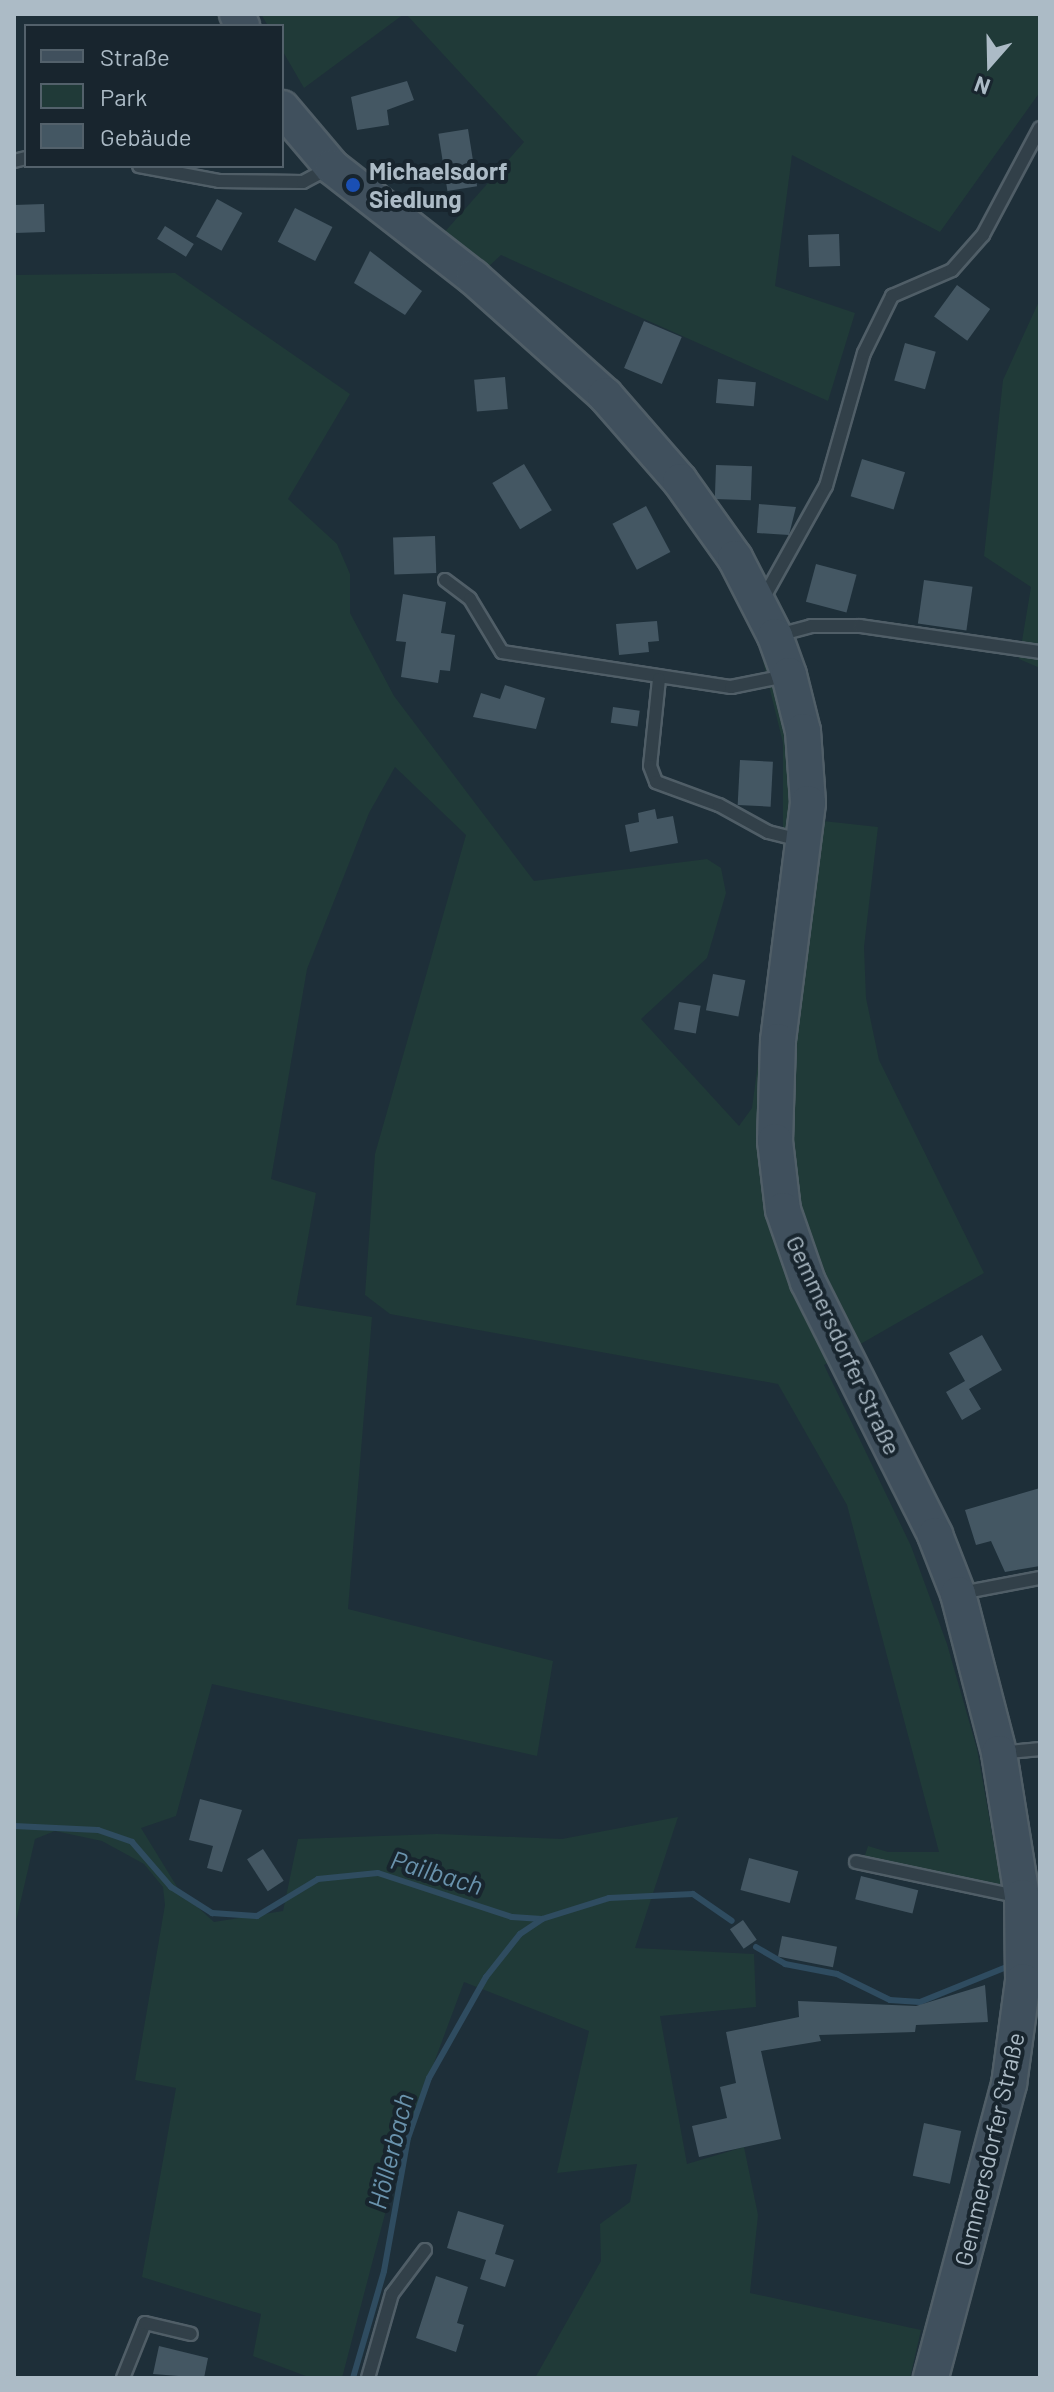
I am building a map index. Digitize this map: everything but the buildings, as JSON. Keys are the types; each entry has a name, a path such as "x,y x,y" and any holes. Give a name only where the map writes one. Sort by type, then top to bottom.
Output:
{"main road":[{"name":"Gemmersdorfer Straße","path":"284,110 332,167 473,277 605,395 709,520 760,604 789,675 803,731 807,842 778,1041 775,1141 783,1210 808,1282 935,1535 958,1594 999,1753 1022,1897 1031,1995 931,2378"}],"lane":[{"path":"760,604 826,486 864,353 892,296 952,270 983,235 1040,128"},
{"path":"150,168 219,181 303,182 332,167"},
{"path":"445,580 470,599 502,652 659,679 731,687 789,675"},
{"path":"775,636 811,626 860,626 1040,652"},
{"path":"659,679 650,766 656,782 719,805 768,832 807,842"},
{"path":"958,1594 1040,1578"},
{"path":"999,1753 1040,1749"},
{"path":"856,1862 1022,1897"},
{"path":"368,2378 392,2294 425,2250"},
{"path":"123,2378 145,2323 191,2334"}],"green space":[{"path":"261,14 404,14 304,88 284,53 284,24 267,24"},
{"path":"406,14 1040,14 1040,92 940,232 792,155 775,286 855,313 828,401 501,255 487,268 442,235 524,142"},
{"path":"175,273 350,394 288,499 337,544 350,574 350,613 394,696 534,881 707,859 721,868 726,893 707,958 641,1019 739,1126 752,1108 783,874 783,743 763,661 798,650 809,674 823,821 878,827 864,947 866,998 879,1060 984,1273 824,1365 911,1546 947,1644 977,1749 1002,1889 864,1858 868,1846 888,1852 939,1852 847,1505 778,1384 390,1314 365,1295 375,1154 466,835 395,767 369,813 307,969 271,1179 316,1193 296,1305 372,1317 348,1609 553,1661 537,1756 212,1684 176,1816 141,1828 179,1890 214,1922 283,1911 298,1839 437,1834 562,1839 678,1817 635,1948 754,1954 756,2007 660,2016 687,2164 744,2147 758,2215 750,2293 921,2330 910,2378 535,2378 601,2261 600,2224 630,2202 637,2164 557,2173 589,2031 464,1982 402,2149 342,2378 311,2378 253,2356 261,2314 142,2277 176,2088 135,2080 165,1905 163,1887 144,1864 102,1841 55,1831 35,1839 14,1930 14,275"},
{"path":"1040,299 1040,668 1019,659 1031,587 984,556 1003,380"}],"waterway":[{"name":"Pailbach","path":"14,1826 98,1830 132,1842 171,1887 212,1913 257,1916 318,1879 378,1873 512,1917 542,1919 609,1898 693,1894 732,1921"},
{"name":"Höllerbach","path":"353,2378 384,2271 408,2138 429,2078 486,1977 520,1934 542,1919"},
{"name":"Pailbach","path":"756,1947 785,1964 837,1974 890,2000 920,2002 1009,1966"}],"place":[{"name":"Michaelsdorf Siedlung","path":"353,185"}]}
